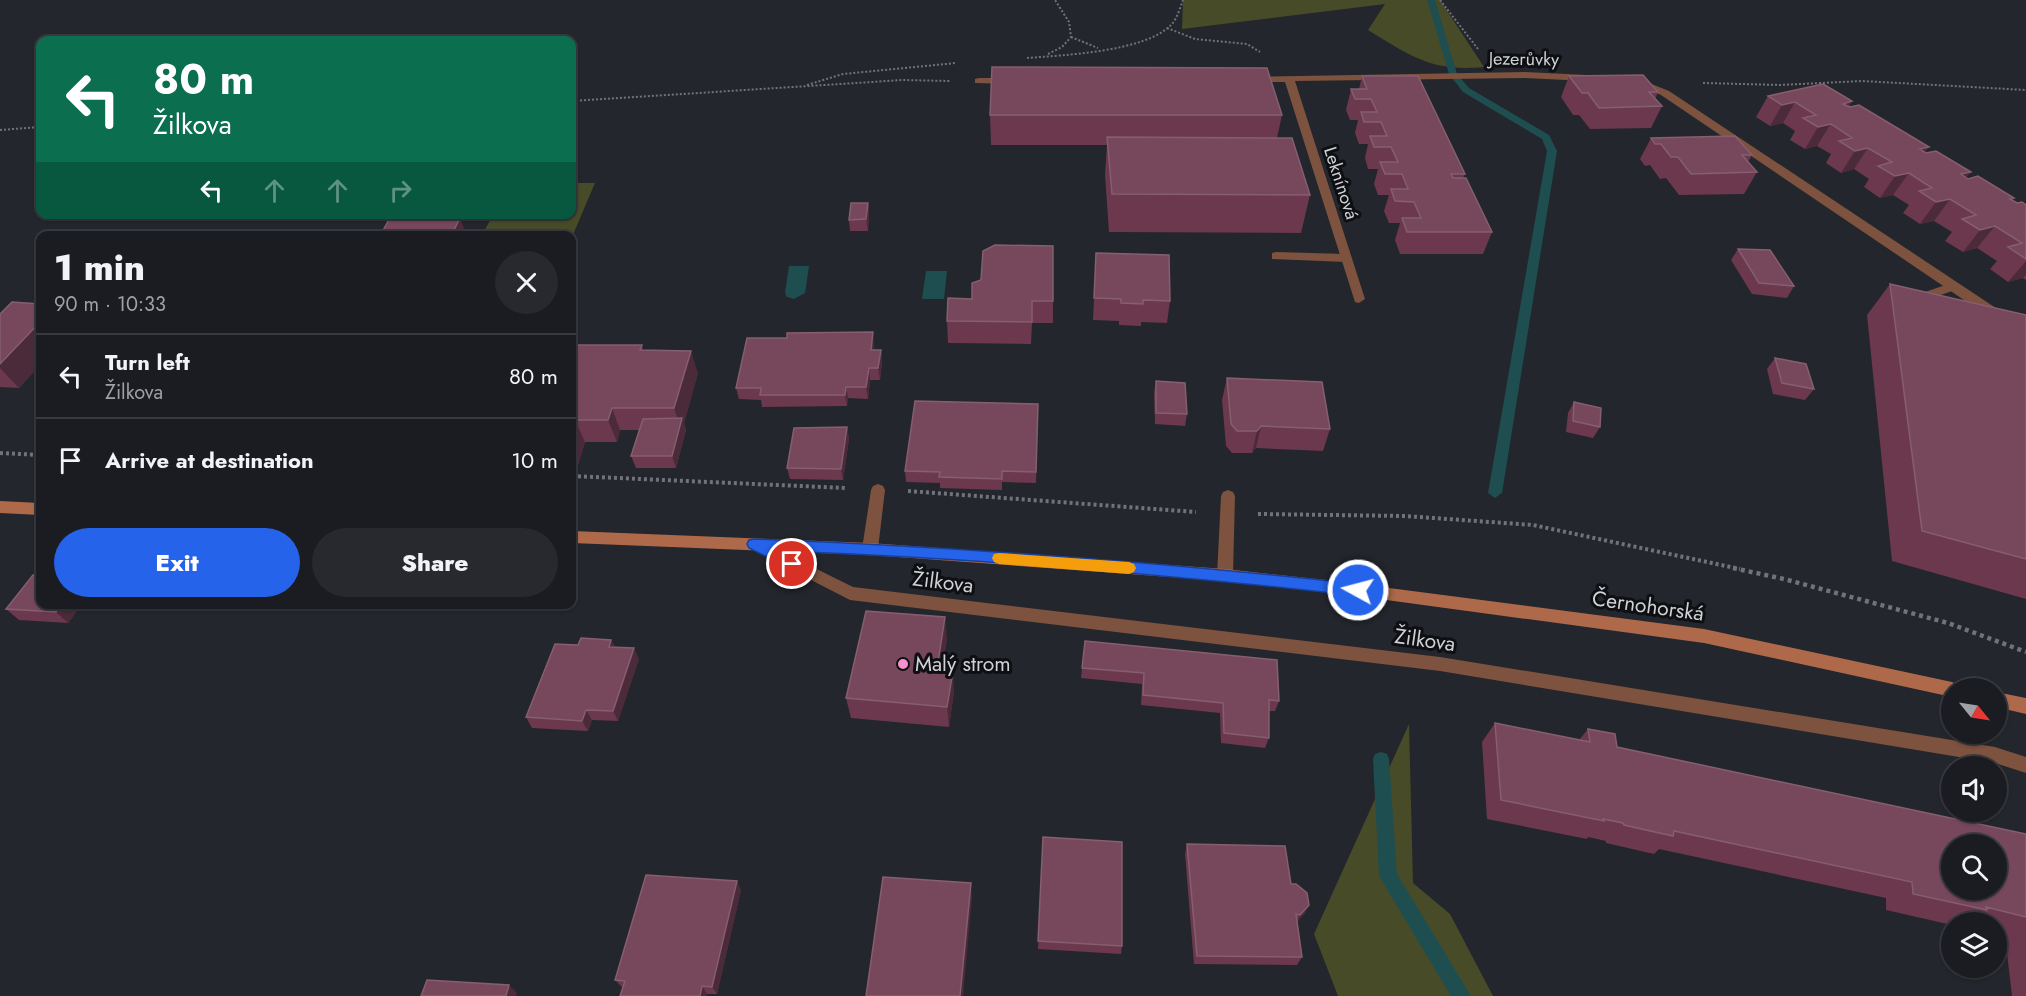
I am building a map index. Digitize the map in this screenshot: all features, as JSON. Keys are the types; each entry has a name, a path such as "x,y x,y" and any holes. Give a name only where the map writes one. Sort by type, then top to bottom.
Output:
{"street":[{"name":"Jezerůvky","path":"1241,79 1525,75 1602,79"},
{"name":"Leknínová","path":"1289,79 1359,298"},
{"path":"1624,80 1636,81 1665,93 2021,331 2026,338"},
{"path":"979,81 1026,81"},
{"path":"1276,256 1346,258"},
{"path":"1929,322 1927,306 1929,295 1954,286"},
{"path":"870,549 878,490"},
{"path":"1225,575 1228,496"},
{"path":"0,507 36,509"},
{"name":"Žilkova","path":"576,537 870,549 1225,575 1335,587"},
{"name":"Žilkova","path":"754,544 850,593 1440,664 1995,755 2026,765"},
{"name":"Černohorská","path":"1335,587 1704,636 1941,688"},
{"path":"2007,702 2026,706"}],"path":[{"path":"1044,56 1062,47 1071,37 1069,22 1055,0"},
{"path":"1440,0 1478,48 1489,76"},
{"path":"1167,28 1197,40 1253,45 1289,79"},
{"path":"1071,37 1101,49"},
{"path":"576,101 903,80 979,81"},
{"path":"1702,83 1780,85 1862,81 2026,90"},
{"path":"0,130 36,127"},
{"path":"0,453 36,455"},
{"path":"576,476 943,491 978,497 1020,497 1228,514 1405,516 1533,525 1686,556 1784,579 1948,623 2026,652"}],"green space":[{"path":"1183,0 1440,0 1484,67 1450,67 1422,60 1368,30 1385,4 1182,29"},
{"path":"576,183 595,183 575,231 484,231 491,219 576,219"},
{"path":"1409,724 1413,883 1450,914 1493,996 1338,996 1314,934"}],"water":[{"path":"789,266 809,266 805,293 794,299 787,297 785,293"},
{"path":"926,271 947,271 944,299 922,299"}],"building":[{"path":"992,67 1267,68 1282,115 990,115"},
{"path":"1643,75 1658,92 1649,92 1662,106 1599,108 1588,93 1582,93 1569,76"},
{"path":"1362,76 1418,76 1465,174 1451,174 1453,178 1466,178 1492,232 1407,232 1402,218 1421,218 1414,202 1395,201 1391,189 1408,189 1402,174 1385,174 1380,162 1398,162 1391,147 1374,147 1370,136 1387,136 1381,122 1364,122 1361,112 1377,112 1371,99 1355,99 1351,89 1367,89"},
{"path":"1823,84 1852,101 1843,104 1850,107 1859,105 1929,147 1920,149 1926,153 1936,151 1971,172 1961,174 1968,179 1978,176 2014,198 2010,199 2026,205 2026,259 2008,247 2022,243 1995,226 1980,230 1962,219 1976,215 1950,199 1936,202 1919,191 1932,188 1909,173 1895,176 1878,166 1892,162 1868,148 1855,151 1839,141 1852,138 1831,124 1818,127 1803,118 1816,115 1795,102 1782,105 1768,96"},
{"path":"1735,136 1752,155 1742,155 1757,172 1691,174 1678,157 1671,157 1661,144 1655,144 1651,138"},
{"path":"1107,137 1292,138 1310,195 1112,194"},
{"path":"851,203 868,203 866,219 849,220"},
{"path":"389,219 460,219 454,231 383,231"},
{"path":"995,245 1053,246 1053,301 1032,301 1032,322 947,321 948,298 972,299 972,283 981,280 983,251"},
{"path":"1738,249 1770,250 1794,286 1759,283"},
{"path":"1096,253 1169,255 1170,301 1143,300 1143,304 1121,303 1121,299 1094,298"},
{"path":"1890,284 2026,315 2026,559 1922,531"},
{"path":"12,302 36,304 36,326 0,364 0,314"},
{"path":"873,332 871,350 881,350 878,368 869,368 866,387 846,387 845,395 760,395 761,388 736,388 747,338 787,338 787,333"},
{"path":"578,345 642,345 640,350 691,351 674,408 612,408 608,420 576,420 576,351"},
{"path":"1775,358 1806,364 1814,389 1782,383"},
{"path":"1227,378 1322,382 1330,429 1261,426 1257,431 1237,431 1231,424"},
{"path":"1156,381 1185,383 1187,414 1156,413"},
{"path":"915,401 1038,404 1036,472 1002,471 1002,479 939,477 940,472 905,471"},
{"path":"1574,402 1601,408 1600,427 1573,421"},
{"path":"682,418 672,456 631,456 643,419"},
{"path":"847,427 841,469 787,468 794,428"},
{"path":"33,575 36,575 36,609 58,609 56,612 6,609"},
{"name":"Malý strom","path":"866,611 945,617 937,669 953,671 947,707 846,698"},
{"path":"581,638 611,640 609,647 634,648 613,711 586,710 582,721 526,717 555,644 578,645"},
{"path":"1085,641 1277,660 1279,701 1269,700 1269,738 1224,733 1223,703 1143,695 1144,673 1082,668"},
{"path":"1495,723 1590,742 1588,729 1615,734 1617,747 1941,816 1941,822 1970,822 2026,834 2026,917 1986,907 1987,910 1913,894 1912,882 1674,831 1673,836 1603,819 1604,821 1501,800"},
{"path":"1043,837 1122,842 1122,946 1038,941"},
{"path":"1187,844 1285,846 1291,884 1296,884 1307,893 1309,905 1300,915 1296,914 1302,957 1197,956"},
{"path":"646,875 737,881 712,987 702,986 700,996 620,996 625,981 615,980"},
{"path":"883,877 971,883 960,996 866,996"},
{"path":"427,980 509,985 506,996 421,996"}],"waterway":[{"path":"1431,0 1453,74 1466,90 1546,137 1552,151 1495,493"},
{"path":"1381,759 1388,876 1462,996"}],"slow traffic":[{"path":"999,558 1129,568"}],"place":[{"name":"Malý strom","path":"903,664"}],"route":[{"path":"792,564 754,544 870,549 1225,575 1358,590"}]}
